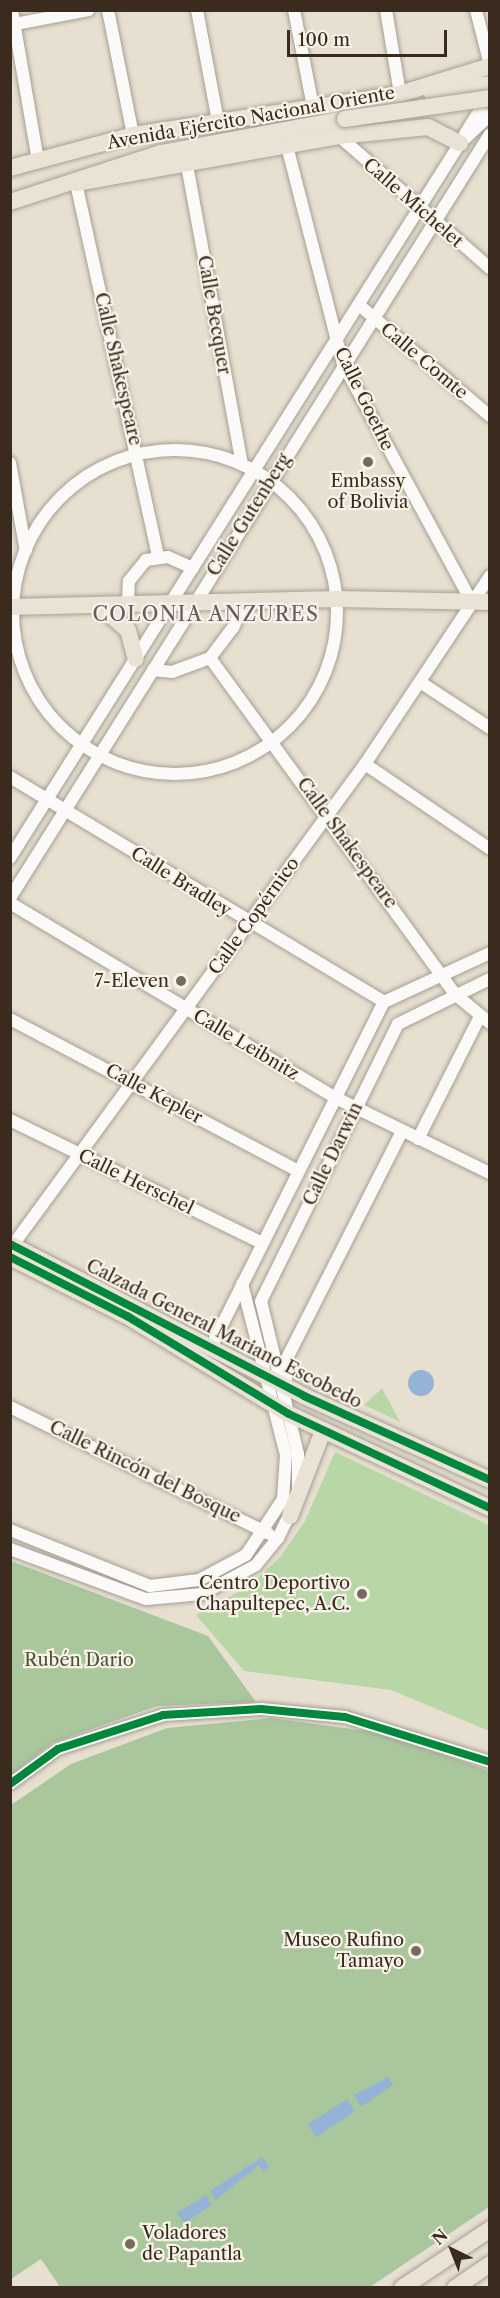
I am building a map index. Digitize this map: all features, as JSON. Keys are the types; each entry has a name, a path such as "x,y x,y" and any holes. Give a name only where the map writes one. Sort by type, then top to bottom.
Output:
{"main road":[{"name":"Avenida Ejército Nacional Oriente","path":"10,168 133,135 400,94 489,66"},
{"path":"400,94 489,84"},
{"path":"10,202 76,183 160,153 345,119 489,96"},
{"path":"76,183 187,165 339,136 428,127 460,143"},
{"path":"12,607 338,599 489,602"},
{"path":"99,605 128,630 136,658"},
{"name":"Calzada General Mariano Escobedo","path":"11,1249 278,1382 489,1480"},
{"name":"Calzada General Mariano Escobedo","path":"11,1249 289,1414 489,1508"},
{"path":"290,1516 323,1431"},
{"path":"402,2288 489,2229"},
{"path":"455,2288 489,2264"}],"street":[{"path":"12,10 38,160"},
{"path":"13,25 89,10"},
{"path":"108,10 133,135"},
{"path":"197,10 218,121"},
{"path":"294,10 313,107"},
{"path":"386,10 400,94"},
{"path":"476,10 489,66"},
{"path":"460,143 489,96"},
{"name":"Calle Gutenberg","path":"10,858 460,143 489,115"},
{"name":"Calle Gutenberg","path":"10,900 343,364 489,134"},
{"name":"Calle Michelet","path":"339,136 419,211 489,268"},
{"name":"Calle Goethe","path":"287,147 343,364 472,603"},
{"name":"Calle Becquer","path":"187,165 242,464"},
{"name":"Calle Shakespeare","path":"76,183 158,555"},
{"name":"Calle Comte","path":"359,305 489,416"},
{"path":"172,450 242,464 271,480 317,532 338,599 336,640 324,678 303,713 274,741 242,760 188,773 133,770 99,756 81,745 49,715 30,685 20,660 12,607 26,551 44,518 70,490 102,468 137,455 172,450"},
{"path":"10,463 26,551"},
{"path":"128,604 136,569 158,555 193,568"},
{"name":"Calle Copérnico","path":"11,1249 365,764 489,576"},
{"path":"153,670 172,672 210,658 234,628 244,602"},
{"name":"Calle Shakespeare","path":"210,658 274,741 456,995 484,1020"},
{"path":"420,682 489,728"},
{"path":"365,764 489,849"},
{"name":"Calle Bradley","path":"10,777 249,923 384,1002"},
{"name":"Calle Leibnitz","path":"10,900 186,1010 334,1097 489,1173"},
{"path":"384,1002 489,953"},
{"name":"Calle Darwin","path":"278,1382 261,1301 398,1023 489,979"},
{"name":"Calle Darwin","path":"211,1347 297,1170 384,1002"},
{"name":"Calle Kepler","path":"10,1019 297,1170"},
{"path":"418,1139 484,1020"},
{"name":"Calle Herschel","path":"10,1120 262,1243"},
{"path":"10,1530 150,1586 199,1580 246,1555 264,1531 285,1485 286,1455 274,1405 284,1364 402,1131"},
{"path":"10,1549 146,1599 202,1594 256,1565 278,1538 290,1516 299,1476 289,1414 242,1284"},
{"name":"Calle Rincón del Bosque","path":"10,1407 278,1538"},
{"path":"23,1554 29,1538"},
{"path":"146,1599 150,1586"},
{"path":"10,1784 58,1749 163,1715 261,1709 345,1717 489,1762"}],"green space":[{"path":"382,1388 400,1422 364,1405"},
{"name":"Centro Deportivo Chapultepec, A.C.","path":"335,1452 489,1525 489,1731 391,1690 244,1671 196,1615 249,1586 280,1557 305,1521"},
{"name":"Rubén Dario","path":"11,1561 208,1636 256,1702 157,1706 52,1743 11,1775"},
{"path":"271,1718 381,1733 489,1771 489,2207 370,2287 60,2287 41,2259 11,2279 11,1805 71,1764 167,1728"}],"water":[{"path":"421,1370 430,1374 434,1383 430,1392 421,1396 412,1392 408,1383 412,1374"},
{"path":"388,2077 393,2085 361,2107 354,2095"},
{"path":"347,2099 355,2111 316,2137 308,2124"},
{"path":"262,2157 269,2167 263,2171 259,2165 216,2200 210,2191"},
{"path":"206,2195 212,2205 184,2223 177,2213"}],"cycle path":[{"path":"10,1244 304,1396 490,1480"},
{"path":"10,1257 127,1316 289,1414 490,1508"},
{"path":"10,1784 58,1749 163,1715 261,1709 345,1717 490,1762"}],"place":[{"name":"Embassy of Bolivia","path":"368,462"},
{"name":"7-Eleven","path":"181,981"},
{"name":"Centro Deportivo Chapultepec, A.C.","path":"362,1594"},
{"name":"Museo Rufino Tamayo","path":"416,1951"},
{"name":"Voladores de Papantla","path":"130,2244"}],"district":[{"name":"COLONIA ANZURES","path":"206,614"}]}
